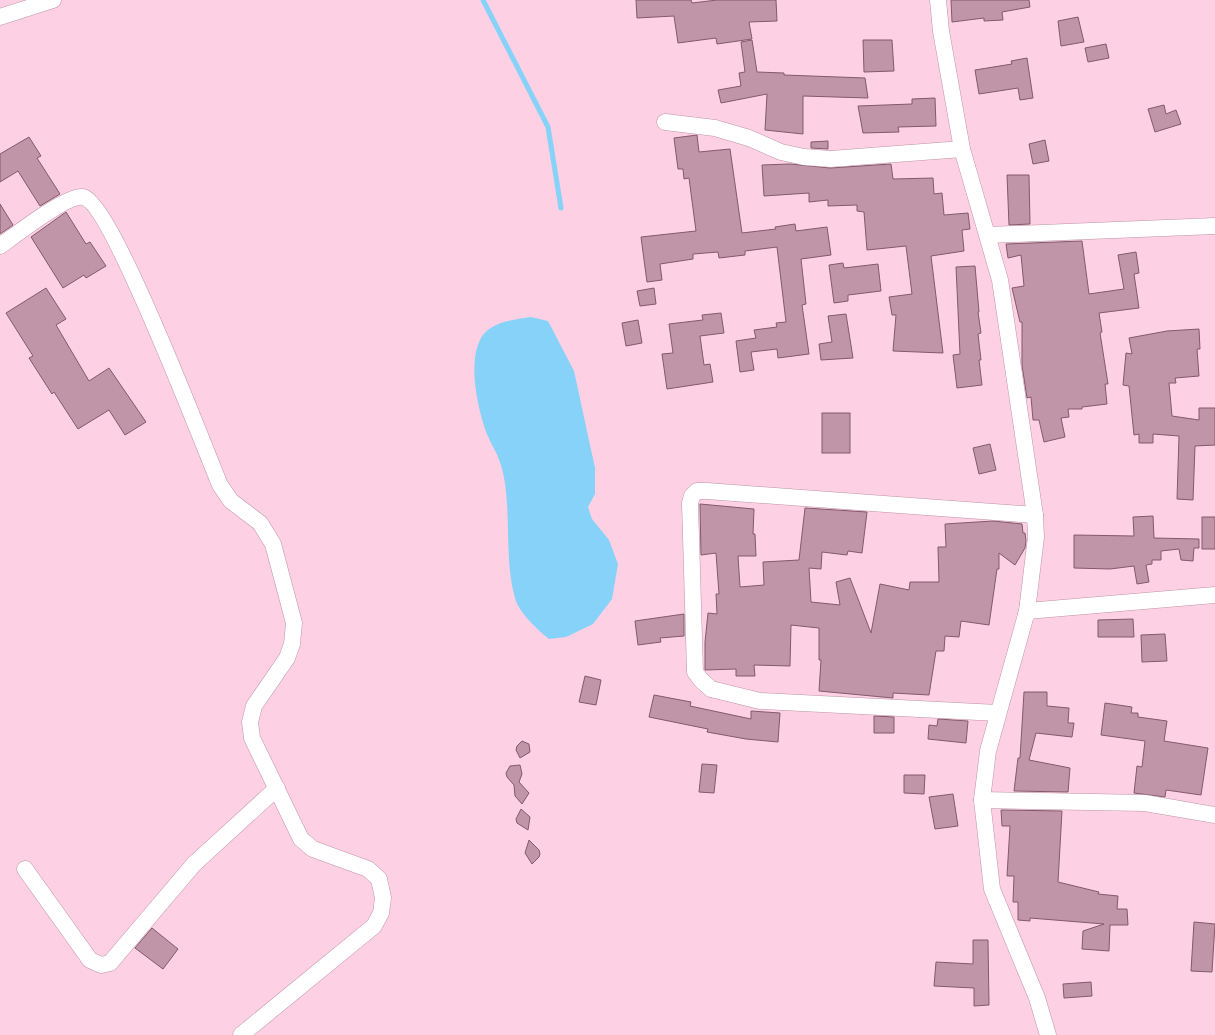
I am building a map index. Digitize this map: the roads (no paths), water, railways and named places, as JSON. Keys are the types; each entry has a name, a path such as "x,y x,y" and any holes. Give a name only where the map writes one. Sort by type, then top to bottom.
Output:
{"street":[{"path":"0,17 53,0"},
{"path":"938,0 941,31 962,149 1000,280 1035,515 1036,537 1027,611 988,751 982,800 992,889 1037,998 1048,1035"},
{"path":"665,122 715,128 749,138 781,152 804,157 831,159 962,149"},
{"path":"0,246 66,201 80,196 90,200 99,213 138,284 220,485 231,501 260,523 272,544 294,623 292,644 287,658 254,706 250,722 252,738 301,839 313,849 368,869 379,879 383,898 381,913 374,926 241,1035"},
{"path":"988,235 1215,226"},
{"path":"998,714 760,701 711,689 695,672 690,502 692,496 697,492 707,491 1035,515"},
{"path":"1027,611 1215,595"},
{"path":"25,869 90,960 101,965 110,963 194,864 277,788"},
{"path":"982,800 1145,803 1215,815"}],"water":[{"path":"531,317 548,321 574,371 595,468 595,494 588,507 592,519 609,540 618,564 612,599 593,624 566,637 549,639 534,626 520,609 515,598 509,565 508,514 505,481 501,465 482,419 474,373 476,352 479,342 488,330 501,323"}],"waterway":[{"path":"483,0 548,127 561,208"}]}
